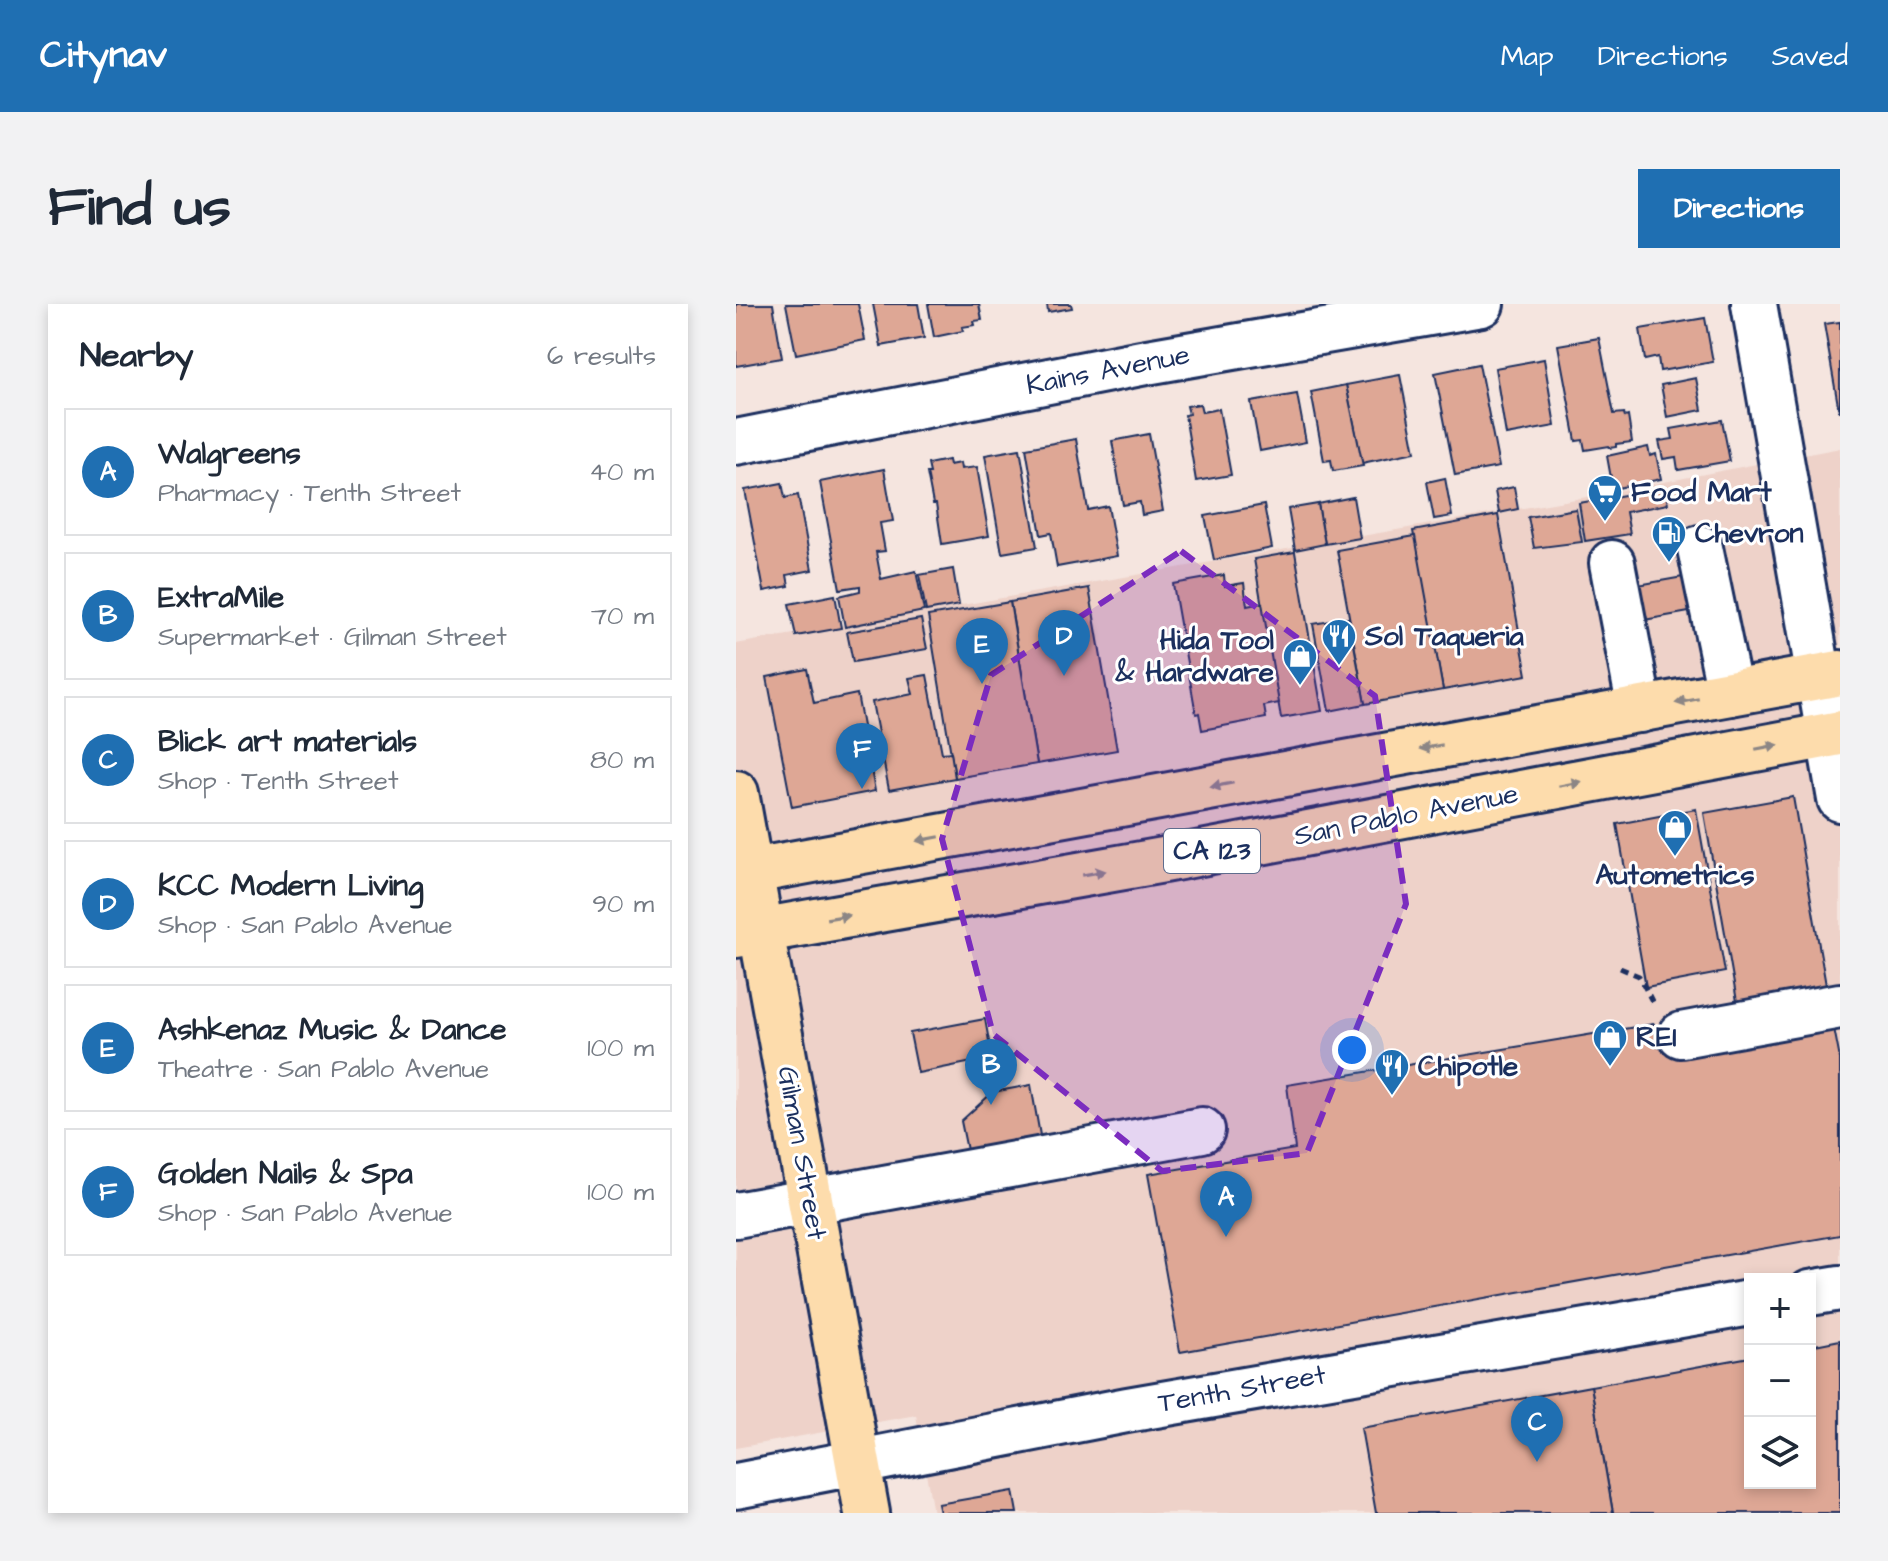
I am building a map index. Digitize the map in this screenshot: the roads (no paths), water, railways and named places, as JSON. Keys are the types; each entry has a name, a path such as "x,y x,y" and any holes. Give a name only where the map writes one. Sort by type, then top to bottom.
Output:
{"main road":[{"name":"CA 123","path":"743,873 1830,675"},
{"name":"San Pablo Avenue","path":"748,933 1195,855 1835,734"},
{"name":"Gilman Street","path":"736,793 748,933 811,1201 867,1513"}],"street":[{"name":"Kains Avenue","path":"736,442 1141,363 1481,304"},
{"path":"1754,304 1830,675 1840,799"},
{"path":"1700,548 1730,693"},
{"path":"1612,563 1640,710"},
{"path":"1681,1035 1840,1006"},
{"path":"736,1215 1202,1130"},
{"path":"1816,1292 1840,1288"},
{"name":"Tenth Street","path":"736,1486 1127,1410 1744,1304"}],"place":[{"name":"Food Mart","path":"1605,523"},
{"name":"Chevron","path":"1669,564"},
{"name":"Sol Taqueria","path":"1339,667"},
{"name":"KCC Modern Living","path":"1064,676"},
{"name":"Ashkenaz Music & Dance","path":"982,684"},
{"name":"Hida Tool & Hardware","path":"1300,687"},
{"name":"Golden Nails & Spa","path":"862,789"},
{"name":"Autometrics","path":"1675,858"},
{"name":"REI","path":"1610,1068"},
{"name":"Chipotle","path":"1392,1097"},
{"name":"ExtraMile","path":"991,1105"},
{"name":"Walgreens","path":"1226,1237"},
{"name":"Blick art materials","path":"1537,1462"}]}
